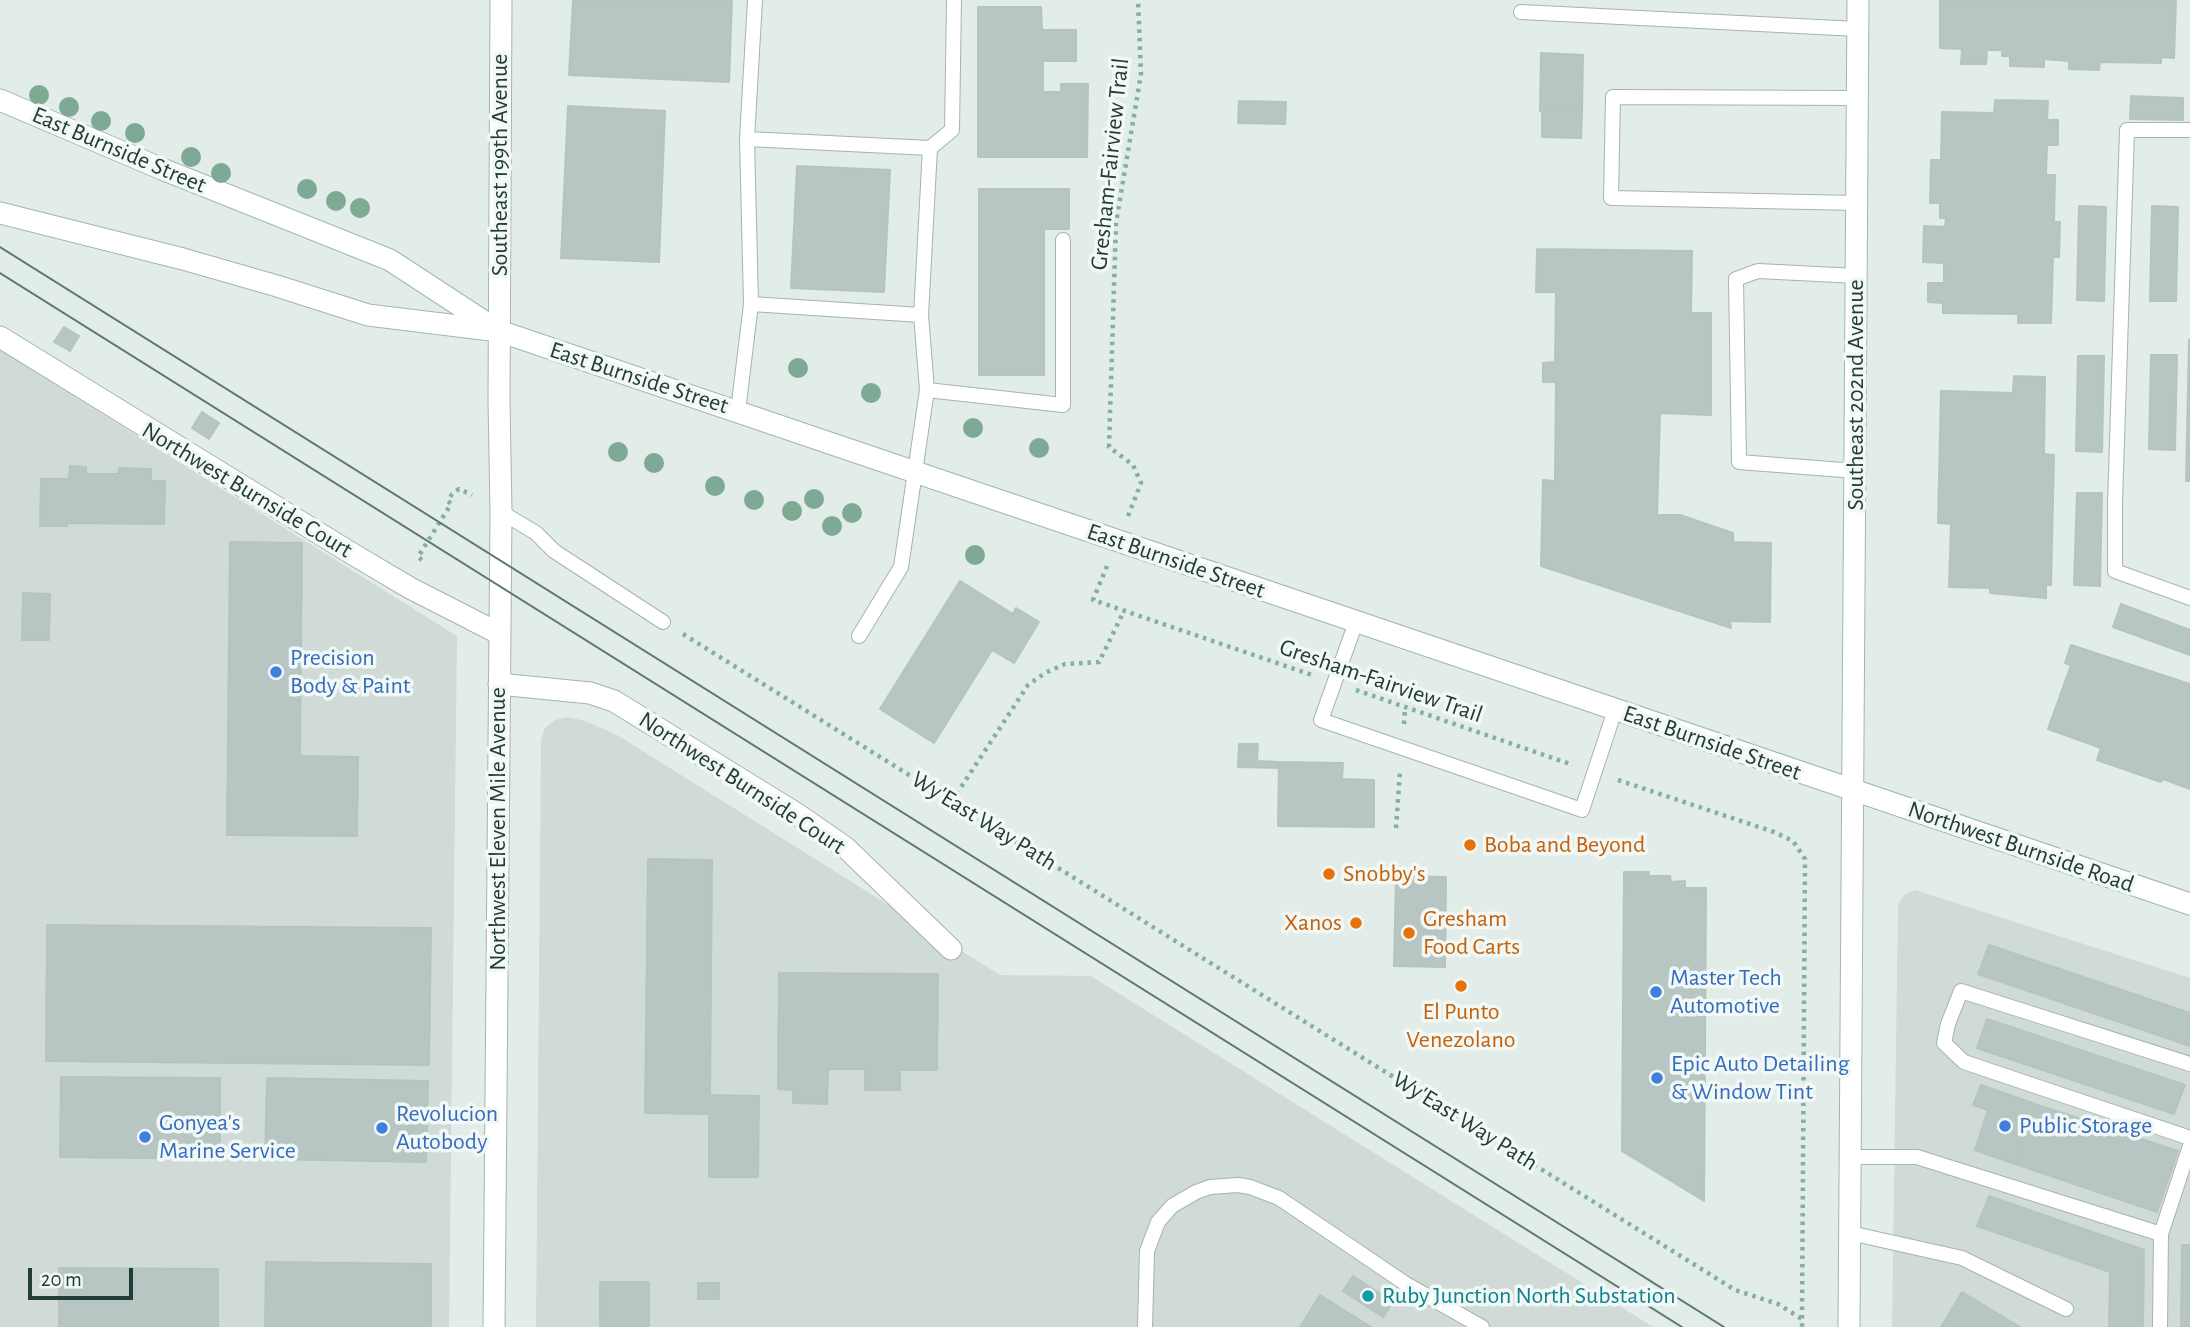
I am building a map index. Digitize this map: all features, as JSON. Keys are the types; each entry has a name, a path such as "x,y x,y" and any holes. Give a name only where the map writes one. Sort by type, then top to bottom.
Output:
{"main road":[{"name":"Southeast 199th Avenue","path":"499,331 501,0"},
{"name":"Southeast 202nd Avenue","path":"1849,1327 1858,0"},
{"name":"East Burnside Street","path":"0,100 162,169 390,260 499,331"},
{"name":"East Burnside Street","path":"0,213 183,259 368,315 499,331 1852,790"},
{"name":"Northwest Eleven Mile Avenue","path":"494,1327 501,512 499,331"},
{"name":"Northwest Burnside Court","path":"0,337 351,553 419,593 500,634"},
{"name":"Northwest Burnside Court","path":"499,684 590,693 614,701 797,814 846,848 951,949"},
{"name":"Northwest Burnside Road","path":"1852,790 2190,904"}],"lane":[{"path":"738,411 751,304 747,139 755,0"},
{"path":"747,139 930,148 952,130 954,0"},
{"path":"1521,12 1858,29"},
{"path":"1857,99 1613,97 1611,198 1857,203"},
{"path":"2190,130 2127,130 2115,503 2115,571 2190,598"},
{"path":"859,636 901,567 927,390 920,315 930,148"},
{"path":"927,390 1063,405 1063,240"},
{"path":"1856,471 1739,462 1735,279 1758,271 1857,276"},
{"path":"751,304 920,315"},
{"path":"501,512 536,533 554,551 663,622"},
{"path":"1356,622 1321,720 1582,810 1615,710"},
{"path":"2190,1064 1961,991 1948,1024 1944,1043 1964,1062 2190,1138"},
{"path":"2160,1327 2161,1234 2190,1146"},
{"path":"1850,1157 1917,1157 2161,1234"},
{"path":"1145,1327 1147,1251 1157,1222 1172,1206 1196,1192 1210,1187 1238,1185 1279,1199 1406,1284 1482,1327"},
{"path":"1850,1233 1962,1258 2066,1309"}],"path":[{"name":"Gresham-Fairview Trail","path":"1138,0 1141,74 1116,223 1109,447 1133,465 1141,483 1093,600 1774,832 1793,841 1805,859 1802,1319"},
{"path":"419,570 425,561 418,557 451,504 448,501 452,494 459,489 501,512"},
{"path":"953,801 1028,685 1065,664 1099,662 1124,611"},
{"name":"Wy'East Way Path","path":"663,622 1735,1290 1778,1304 1802,1319"},
{"path":"1802,1319 1802,1327"}],"shaded area":[{"path":"0,350 457,636 449,1327 0,1327"},
{"path":"568,717 585,721 619,736 1000,975 1091,976 1653,1327 536,1327 541,740 545,728 555,720"},
{"path":"1915,890 2190,978 2190,1327 1892,1327 1898,904 1904,895"}],"building":[{"path":"573,0 732,0 729,82 569,75"},
{"path":"2176,0 2174,58 2161,57 2161,63 2100,62 2099,70 2069,69 2069,61 2044,59 2044,67 2010,66 2010,56 2002,56 2002,50 1987,50 1986,64 1961,64 1962,49 1940,48 1940,1"},
{"path":"978,7 1041,7 1042,30 1076,30 1076,61 1043,61 1043,92 1061,92 1061,84 1088,84 1087,157 978,157"},
{"path":"1541,53 1583,55 1582,112 1540,111"},
{"path":"2131,96 2183,98 2183,120 2130,119"},
{"path":"1995,100 2048,101 2047,120 2058,120 2058,145 2047,145 2046,175 2055,175 2054,222 2060,222 2059,257 2053,257 2051,323 2018,323 2018,314 1943,313 1943,303 1928,302 1928,283 1944,283 1944,263 1923,262 1924,226 1945,227 1946,218 1940,218 1940,203 1930,203 1931,160 1941,160 1942,112 1994,113"},
{"path":"1239,101 1286,102 1285,124 1238,123"},
{"path":"568,106 665,111 659,262 561,258"},
{"path":"1542,111 1582,112 1581,138 1542,137"},
{"path":"797,166 890,170 884,292 791,288"},
{"path":"979,189 1069,189 1069,229 1044,229 1044,375 979,375"},
{"path":"2079,206 2106,207 2104,301 2077,300"},
{"path":"2152,206 2178,207 2176,301 2150,301"},
{"path":"1537,249 1692,251 1691,313 1711,313 1711,415 1660,413 1657,515 1680,515 1733,533 1733,542 1771,543 1770,622 1730,621 1731,628 1541,566 1543,480 1555,481 1556,382 1543,382 1543,363 1555,362 1556,292 1536,292"},
{"path":"64,327 79,336 70,351 54,342"},
{"path":"2189,340 2190,481 2186,481"},
{"path":"2151,355 2177,355 2175,450 2149,449"},
{"path":"2078,356 2104,356 2102,452 2076,451"},
{"path":"2014,376 2045,377 2044,454 2054,455 2051,585 2046,585 2046,598 1990,593 1990,588 1949,587 1951,524 1938,523 1941,391 2013,393"},
{"path":"202,412 219,423 209,439 192,428"},
{"path":"70,466 86,467 86,474 119,474 119,468 151,469 151,481 165,481 164,524 67,523 67,526 40,526 41,479 69,479"},
{"path":"2077,493 2102,493 2100,586 2074,585"},
{"path":"230,542 302,543 300,756 358,757 357,836 227,835"},
{"path":"960,581 1013,614 1016,608 1039,622 1014,663 992,650 934,743 880,709"},
{"path":"23,593 50,594 49,640 22,640"},
{"path":"2121,604 2190,630 2190,655 2113,627"},
{"path":"2071,645 2190,684 2190,789 2097,760 2101,748 2048,729 2071,665 2065,663"},
{"path":"1239,744 1258,744 1257,761 1279,762 1279,768 1238,767"},
{"path":"1279,762 1343,763 1342,779 1374,780 1374,827 1278,826"},
{"path":"648,859 712,860 710,1095 759,1096 758,1177 709,1177 709,1114 645,1113"},
{"path":"1624,872 1649,872 1649,876 1670,876 1671,882 1685,881 1685,888 1706,888 1704,1201 1622,1151"},
{"path":"1396,876 1446,877 1445,967 1394,966"},
{"path":"47,925 431,928 429,1065 46,1061"},
{"path":"1989,945 2190,1013 2190,1046 1978,974"},
{"path":"779,973 938,974 937,1070 900,1070 900,1090 865,1090 865,1069 828,1069 827,1104 793,1103 793,1090 778,1089"},
{"path":"1987,1019 2185,1085 2174,1114 1977,1048"},
{"path":"61,1077 220,1078 220,1159 60,1157"},
{"path":"267,1078 428,1081 426,1162 265,1159"},
{"path":"1981,1085 2038,1105 2018,1165 1975,1150 1988,1110 1973,1105"},
{"path":"2038,1105 2178,1151 2157,1212 2018,1165"},
{"path":"1989,1196 2144,1250 2143,1327 2109,1327 2110,1272 1977,1226"},
{"path":"2182,1245 2190,1245 2190,1327 2181,1327"},
{"path":"266,1262 431,1264 431,1327 265,1327"},
{"path":"59,1268 218,1269 218,1327 59,1327"},
{"name":"Ruby Junction North Substation","path":"1353,1276 1393,1302 1383,1317 1343,1291"},
{"path":"600,1282 649,1282 649,1327 600,1327"},
{"path":"698,1283 719,1283 719,1299 698,1299"},
{"path":"1962,1292 2020,1327 1941,1327"},
{"path":"1320,1295 1371,1327 1300,1327"}],"tram line":[{"path":"0,247 1724,1327"},
{"path":"0,273 1682,1327"}],"place":[{"name":"Precision Body & Paint","path":"276,672"},
{"name":"Boba and Beyond","path":"1470,845"},
{"name":"Snobby's","path":"1329,874"},
{"name":"Xanos","path":"1356,923"},
{"name":"Gresham Food Carts","path":"1409,933"},
{"name":"El Punto Venezolano","path":"1461,986"},
{"name":"Master Tech Automotive","path":"1656,992"},
{"name":"Epic Auto Detailing & Window Tint","path":"1657,1078"},
{"name":"Public Storage","path":"2005,1126"},
{"name":"Revolucion Autobody","path":"382,1128"},
{"name":"Gonyea's Marine Service","path":"145,1137"},
{"name":"Ruby Junction North Substation","path":"1368,1296"}]}
